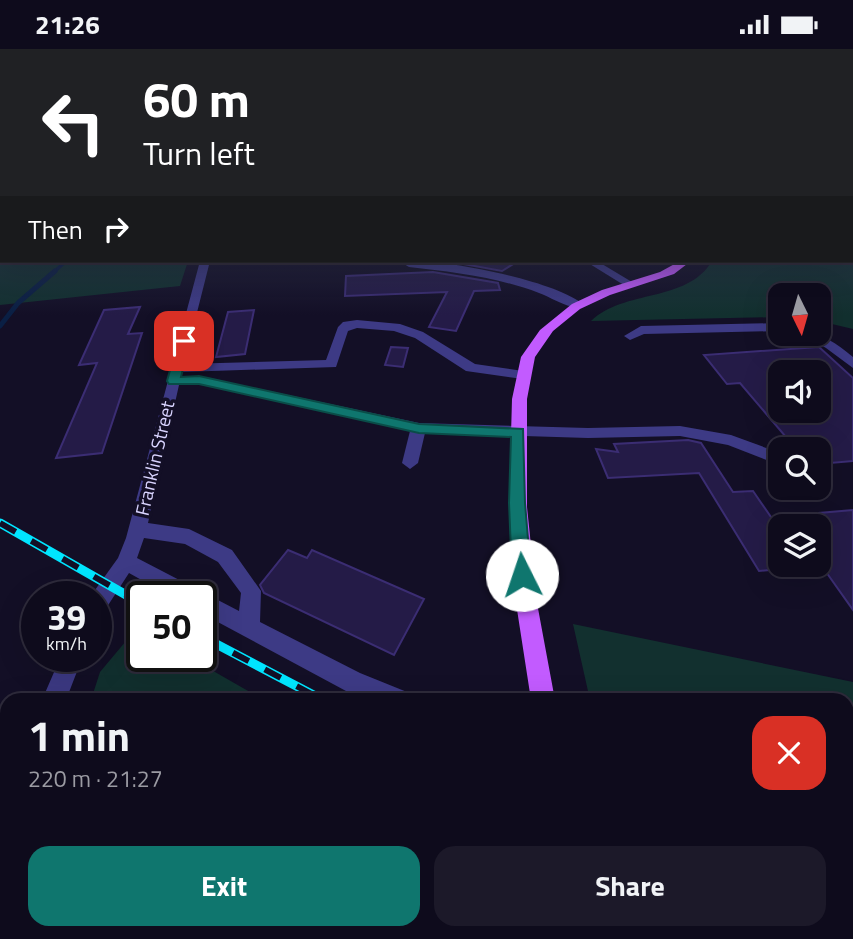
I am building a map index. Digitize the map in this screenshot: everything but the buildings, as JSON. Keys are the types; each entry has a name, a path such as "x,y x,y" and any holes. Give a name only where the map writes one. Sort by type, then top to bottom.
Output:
{"main road":[{"path":"542,693 522,575 517,503 518,432 523,375 528,357 557,320 578,305 671,272 683,263"}],"street":[{"name":"Franklin Street","path":"112,583 126,562 137,529 204,263"},
{"path":"409,263 475,270 555,294 578,305"},
{"path":"593,263 631,285"},
{"path":"175,375 331,364 342,330 347,325 357,324 396,327 419,335 471,368 523,375"},
{"path":"630,336 641,330 768,327"},
{"path":"831,345 853,364"},
{"path":"175,375 419,428 518,432 680,431 731,440 768,454"},
{"path":"410,463 419,428"},
{"path":"137,529 189,537 225,556 251,591 249,627"},
{"path":"126,562 162,581"},
{"path":"217,610 354,683 380,693"},
{"path":"57,693 65,672"}],"green space":[{"path":"0,263 187,263 180,286 0,305"},
{"path":"710,263 853,263 853,329 831,324 831,283 768,283 768,317 591,321 620,304 687,284"},
{"path":"573,624 853,682 853,693 588,693"},
{"path":"126,641 126,672 215,672 252,693 93,693 100,672 112,672 112,658"}],"waterway":[{"path":"53,273 64,263"},
{"path":"0,326 18,303 55,271"}],"railway":[{"path":"0,523 126,595"},
{"path":"217,644 310,693"}],"route":[{"path":"184,341 173,381 199,380 419,428 518,432 517,503 522,575"}]}
